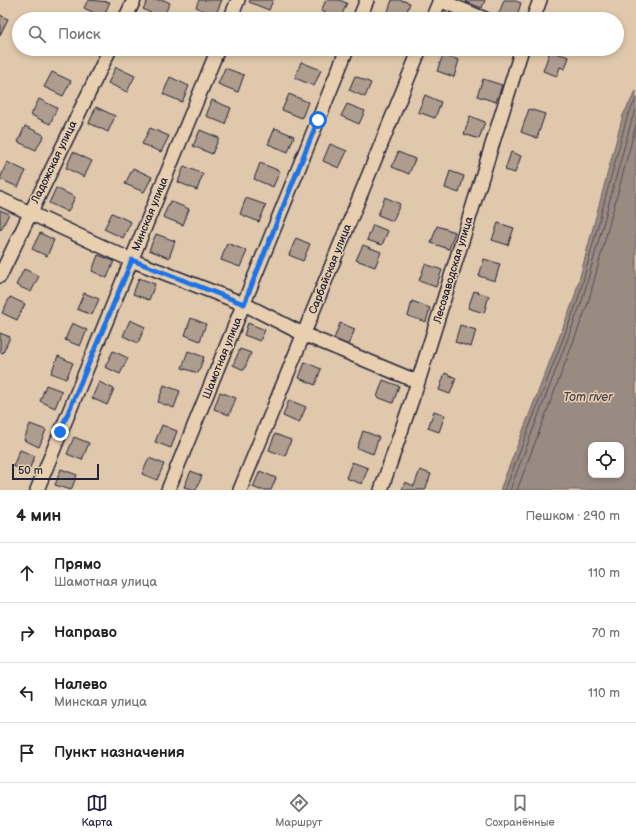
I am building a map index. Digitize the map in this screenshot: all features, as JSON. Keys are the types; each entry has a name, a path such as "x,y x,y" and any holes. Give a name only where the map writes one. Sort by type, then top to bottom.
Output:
{"street":[{"path":"128,12 134,0"},
{"path":"233,12 238,0"},
{"path":"363,12 367,0"},
{"path":"435,12 440,0 468,12"},
{"path":"536,12 540,0"},
{"name":"Ладожская улица","path":"0,276 107,56"},
{"name":"Минская улица","path":"37,490 215,56"},
{"name":"Шамотная улица","path":"168,490 344,56"},
{"name":"Сарбайская улица","path":"240,490 417,56"},
{"name":"Лесозаводская улица","path":"381,490 418,382 520,56"},
{"path":"0,200 132,260 244,304 304,334 418,382"}],"water":[{"name":"Tom river","path":"636,91 636,490 500,490 574,299 623,115"}],"building":[{"path":"88,0 110,2 105,12 92,12 84,8"},
{"path":"148,0 164,0 170,3 166,12 149,12 143,9"},
{"path":"199,0 222,0 217,12 207,12 196,7"},
{"path":"250,0 273,0 269,10 249,2"},
{"path":"326,0 339,0 347,3 343,12 321,11"},
{"path":"392,0 401,0 410,3 407,12 388,12"},
{"path":"467,0 485,0 482,8 466,2"},
{"path":"504,0 513,0 521,3 518,12 500,12"},
{"path":"0,15 8,19 0,35"},
{"path":"443,56 459,60 454,77 437,71"},
{"path":"548,56 569,57 565,69 560,67 557,76 543,71"},
{"path":"301,62 321,70 314,86 295,78"},
{"path":"116,67 135,76 127,92 108,83"},
{"path":"225,68 244,75 238,92 218,84"},
{"path":"52,72 71,81 63,96 44,87"},
{"path":"355,76 371,83 365,97 349,90"},
{"path":"170,77 189,86 182,102 163,94"},
{"path":"483,79 502,85 496,102 477,96"},
{"path":"289,94 308,102 302,118 282,110"},
{"path":"425,95 441,102 435,118 418,112"},
{"path":"39,99 57,108 50,124 31,115"},
{"path":"212,100 231,108 225,124 206,116"},
{"path":"347,104 365,111 359,124 341,116"},
{"path":"96,107 115,116 108,132 89,123"},
{"path":"529,109 545,114 537,138 521,132"},
{"path":"470,116 485,122 479,139 464,134"},
{"path":"25,126 44,135 36,150 18,142"},
{"path":"150,128 169,136 161,152 142,144"},
{"path":"275,128 294,136 288,152 268,144"},
{"path":"200,130 219,138 212,154 193,146"},
{"path":"330,144 347,151 339,168 323,161"},
{"path":"73,152 92,161 84,177 66,168"},
{"path":"398,152 415,159 409,174 392,167"},
{"path":"511,152 521,156 515,173 505,170"},
{"path":"7,162 26,171 18,187 0,179"},
{"path":"260,163 280,171 273,187 254,179"},
{"path":"184,166 203,174 197,190 178,182"},
{"path":"133,168 152,177 144,192 125,184"},
{"path":"450,171 464,176 459,193 445,188"},
{"path":"56,188 75,197 68,212 49,203"},
{"path":"385,197 400,204 393,221 378,215"},
{"path":"246,198 266,205 259,222 240,214"},
{"path":"170,201 189,209 183,225 163,217"},
{"path":"0,210 9,214 1,230 0,229"},
{"path":"112,213 131,222 123,238 104,229"},
{"path":"498,223 514,228 508,245 492,240"},
{"path":"373,225 388,231 382,245 367,240"},
{"path":"437,226 455,232 449,249 431,243"},
{"path":"40,233 54,240 47,256 32,249"},
{"path":"156,234 175,241 169,258 149,250"},
{"path":"296,238 310,244 303,261 289,255"},
{"path":"227,243 247,251 240,267 221,260"},
{"path":"363,245 381,252 375,267 356,260"},
{"path":"98,255 114,261 107,278 92,271"},
{"path":"484,259 500,264 495,281 479,276"},
{"path":"425,264 442,270 436,287 419,281"},
{"path":"24,269 39,276 31,292 16,285"},
{"path":"139,278 155,284 149,300 133,294"},
{"path":"474,291 489,296 484,313 468,308"},
{"path":"84,293 99,299 92,315 77,309"},
{"path":"10,297 25,304 17,320 2,313"},
{"path":"412,301 430,308 426,322 408,316"},
{"path":"191,318 206,324 200,341 185,335"},
{"path":"130,320 145,327 138,343 123,336"},
{"path":"72,323 87,330 80,346 65,340"},
{"path":"248,323 265,330 260,341 244,335"},
{"path":"340,323 355,329 348,345 334,339"},
{"path":"460,325 476,330 471,347 455,342"},
{"path":"0,333 10,337 3,353 0,352"},
{"path":"240,349 251,353 244,370 233,365"},
{"path":"113,351 128,358 120,374 105,367"},
{"path":"188,351 204,357 198,373 182,368"},
{"path":"58,356 73,363 66,379 51,373"},
{"path":"305,362 321,369 315,385 299,378"},
{"path":"445,373 456,378 450,394 439,390"},
{"path":"383,380 399,386 393,403 377,397"},
{"path":"99,382 114,389 107,405 92,398"},
{"path":"46,385 62,391 55,408 40,401"},
{"path":"164,385 180,391 174,408 158,402"},
{"path":"220,392 236,398 229,415 214,409"},
{"path":"289,400 306,407 299,423 283,416"},
{"path":"434,411 445,415 439,432 428,428"},
{"path":"30,424 46,430 39,447 24,440"},
{"path":"162,425 177,431 171,448 155,442"},
{"path":"363,431 379,437 373,454 357,448"},
{"path":"275,434 291,440 285,456 269,450"},
{"path":"74,437 89,443 82,460 67,454"},
{"path":"20,450 35,456 28,472 13,466"},
{"path":"149,458 164,464 157,480 142,474"},
{"path":"352,462 368,468 362,484 346,478"},
{"path":"61,469 77,475 71,490 55,485"},
{"path":"420,470 431,474 425,490 402,490 405,482 414,486"},
{"path":"191,471 202,476 196,490 184,487"},
{"path":"260,471 276,478 271,490 260,490 253,487"}],"route":[{"path":"60,432 132,260 244,304 318,120"}]}
